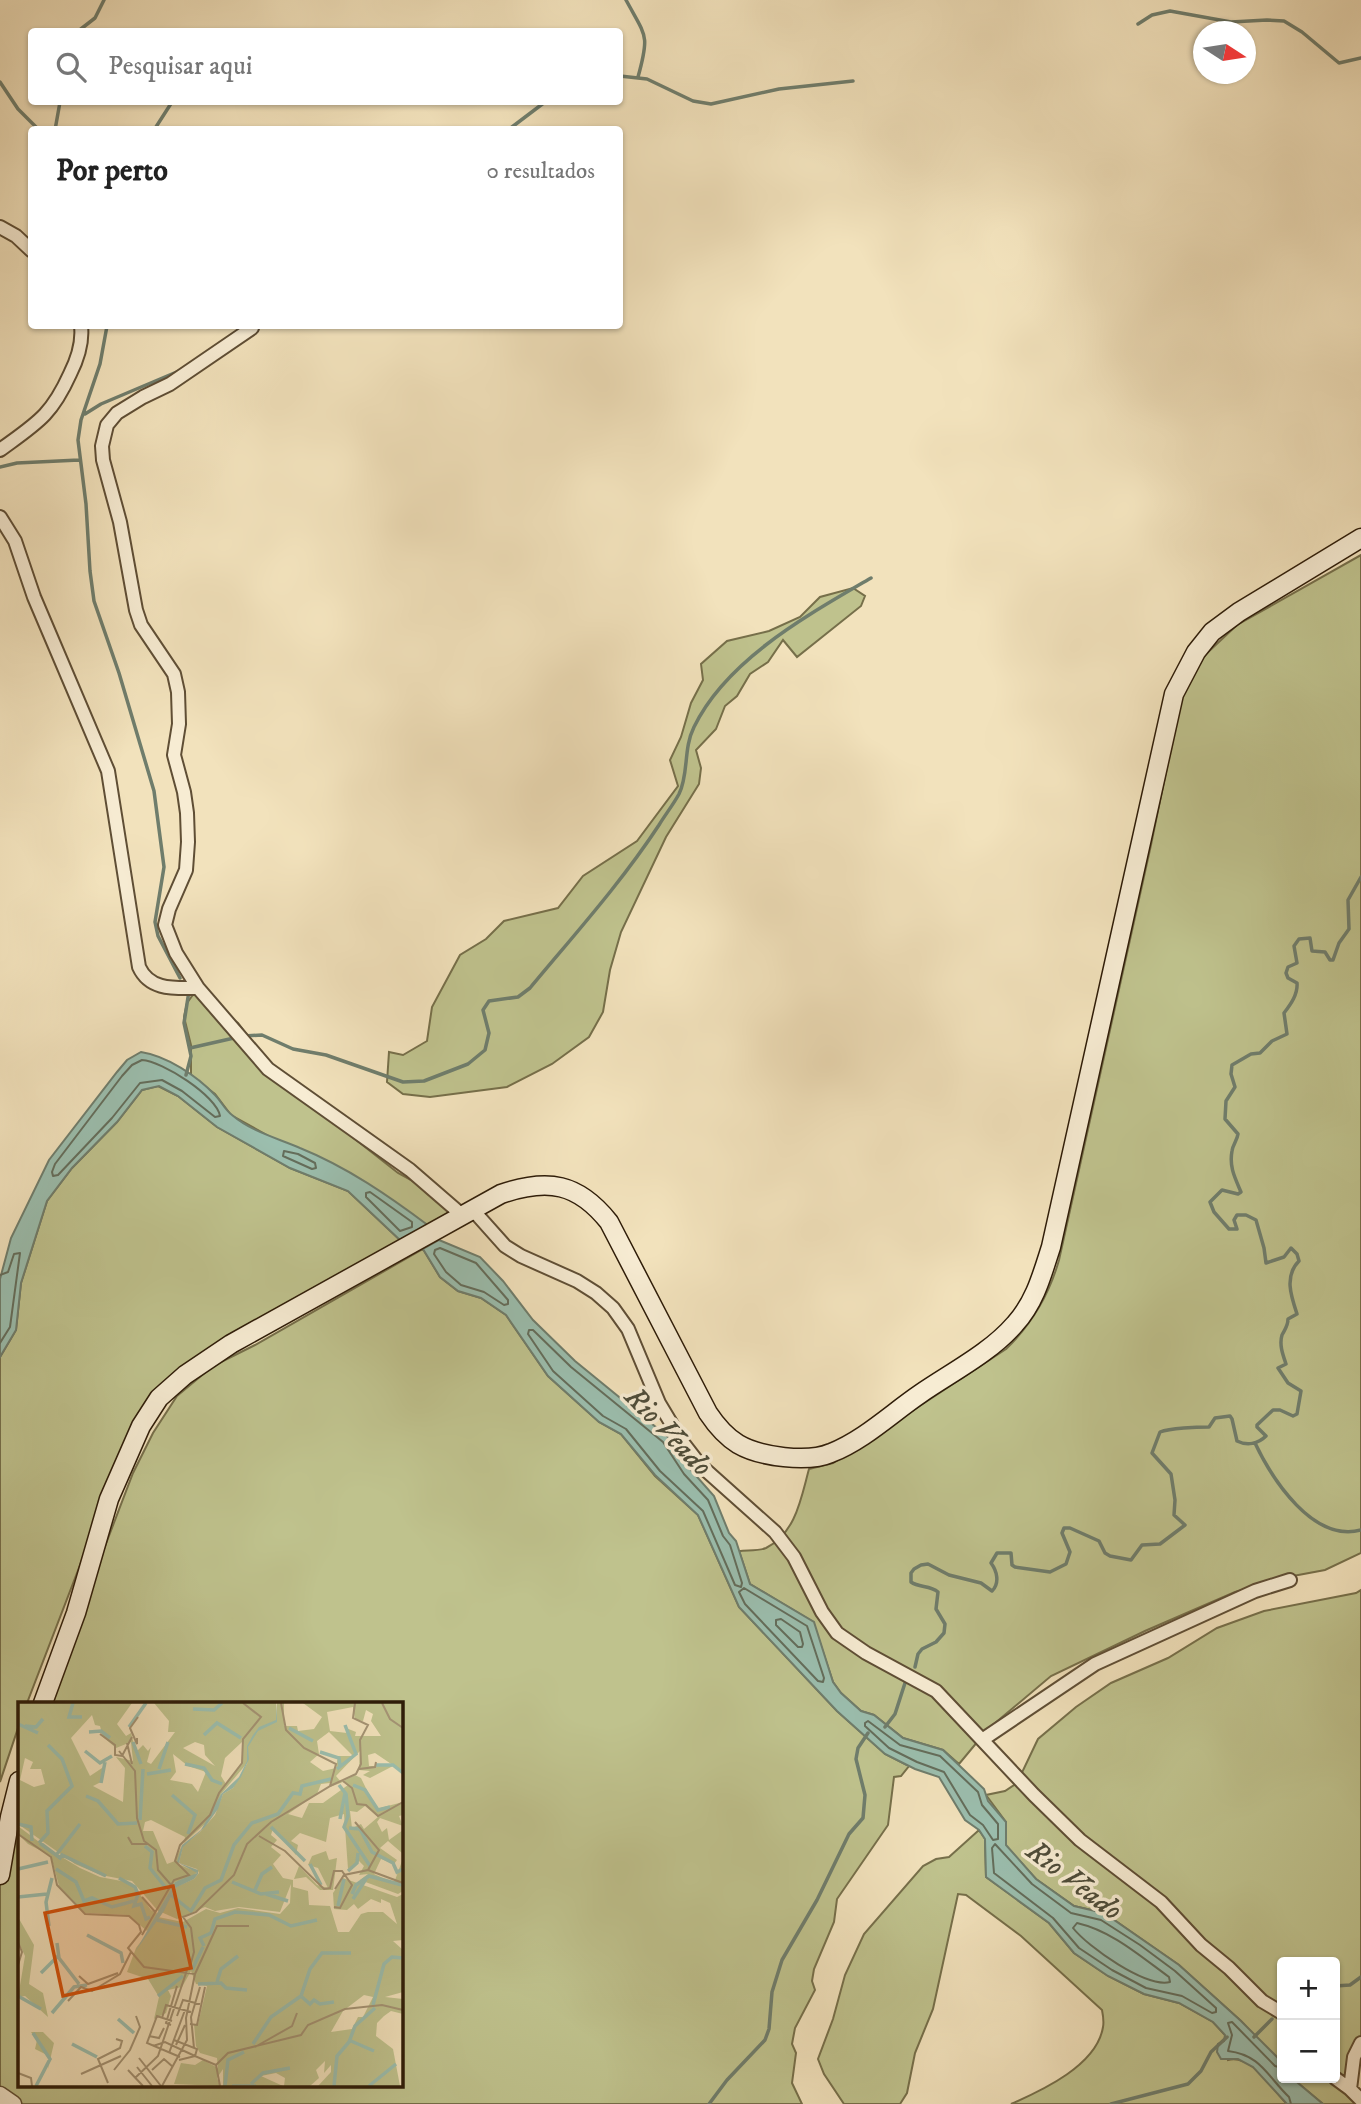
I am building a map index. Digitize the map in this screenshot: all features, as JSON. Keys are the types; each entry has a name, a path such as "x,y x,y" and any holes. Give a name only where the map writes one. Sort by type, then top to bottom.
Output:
{"main road":[{"path":"43,1702 76,1613 109,1499 141,1426 159,1398 185,1374 231,1344 501,1194 539,1185 557,1187 580,1194 596,1206 610,1222 708,1413 719,1429 738,1444 761,1454 810,1459 831,1453 858,1438 993,1346 1032,1302 1051,1247 1174,694 1196,652 1212,632 1239,612 1361,538"},
{"path":"0,1875 18,1785"}],"street":[{"path":"0,227 28,247"},
{"path":"0,450 52,409 80,351 81,329"},
{"path":"251,329 170,384 117,413 107,425 102,446 138,618 174,674 178,692 179,724 174,755 187,813 188,842 183,881 169,909 165,925 176,953 198,988 268,1069 467,1212 505,1246 577,1281 613,1308 628,1329 659,1402 683,1443 700,1465 761,1518 785,1544 822,1612 837,1633 866,1653 936,1691 1080,1840 1161,1902 1201,1945 1262,2001 1277,2010"},
{"path":"0,517 15,541 34,597 108,771 139,967 149,982 177,988 198,988"},
{"path":"982,1740 1095,1664 1255,1591 1290,1580"},
{"path":"1350,2089 1354,2057 1361,2043"},
{"path":"1340,2082 1361,2100"},
{"path":"0,2095 13,2104"}],"green space":[{"path":"1361,555 1361,1553 1325,1570 1235,1592 1051,1676 988,1729 959,1764 943,1750 903,1738 874,1715 861,1711 841,1693 833,1682 813,1622 750,1584 739,1551 766,1548 784,1533 796,1514 809,1469 833,1463 1006,1349 1039,1308 1059,1260 1182,693 1205,655 1237,625"},
{"path":"853,588 865,596 861,606 797,657 783,640 768,662 750,674 737,696 725,706 716,729 696,750 701,768 699,784 666,837 621,932 610,970 603,1012 589,1037 552,1064 507,1087 430,1097 403,1094 387,1082 389,1052 403,1055 427,1041 432,1007 460,955 486,939 504,921 558,908 583,876 637,841 678,786 670,760 681,737 691,703 703,680 701,664 727,641 769,631 800,617 820,597"},
{"path":"195,992 238,1023 276,1073 346,1132 398,1173 462,1208 429,1226 231,1115 215,1094 191,1076 191,1045 184,1017 187,1003"},
{"path":"158,1086 178,1096 217,1127 290,1168 348,1191 401,1241 186,1365 102,1508 27,1702 18,1702 18,1728 0,1782 0,1357 16,1330 21,1283 47,1201 72,1168 117,1122 142,1090"},
{"path":"423,1249 440,1277 458,1291 481,1298 506,1315 548,1376 599,1422 621,1434 655,1476 698,1515 739,1607 837,1711 885,1754 909,1766 901,1776 894,1777 888,1825 837,1899 834,1922 814,1969 812,1981 815,1990 795,2028 792,2044 796,2053 792,2083 802,2104 0,2104 0,1854 18,1781 18,2086 402,2086 402,1702 45,1702 133,1473 153,1433 177,1396 213,1366"},
{"path":"1361,1590 1361,2048 1351,2049 1349,2060 1361,2104 1323,2104 1298,2083 1340,2083 1340,1957 1277,1957 1277,2060 1241,2021 1179,1965 1104,1913 1074,1906 1036,1879 1005,1845 1006,1822 986,1795 1005,1791 1017,1783 1038,1739 1076,1707 1111,1683 1168,1658 1217,1628 1264,1611"},
{"path":"979,1830 985,1839 986,1877 1049,1923 1074,1953 1108,1976 1144,1994 1179,2003 1213,2022 1225,2035 1228,2060 1246,2062 1253,2067 1287,2104 1011,2104 1053,2084 1091,2053 1099,2041 1103,2025 1102,2010 1021,1936 966,1895 958,1894 933,2009 915,2053 907,2093 900,2104 844,2104 824,2074 818,2059 845,1975 864,1934 923,1866 936,1859 949,1857"}],"water":[{"path":"141,1052 171,1062 191,1074 215,1095 230,1113 248,1126 351,1173 429,1226 401,1241 348,1191 290,1168 217,1127 178,1096 159,1086 142,1090 117,1122 72,1168 47,1201 21,1283 16,1330 0,1357 0,1279 11,1238 49,1160 127,1060"},
{"path":"439,1240 480,1257 503,1281 533,1320 575,1361 668,1437 690,1469 714,1496 729,1533 736,1541 750,1584 814,1622 833,1682 861,1711 874,1715 903,1738 943,1750 984,1789 988,1801 1006,1822 1006,1845 1036,1879 1074,1906 1104,1913 1179,1965 1277,2057 1277,2083 1298,2083 1323,2104 1287,2104 1253,2067 1238,2059 1221,2059 1217,2052 1218,2044 1224,2041 1225,2035 1213,2022 1179,2003 1144,1994 1108,1976 1074,1953 1049,1923 986,1877 985,1839 979,1830 965,1820 939,1777 885,1754 837,1711 739,1607 698,1515 655,1475 621,1434 599,1422 548,1376 506,1315 481,1298 458,1291 440,1277 423,1249"}],"waterway":[{"path":"82,28 95,18 104,0"},
{"path":"626,0 644,36 644,52 638,77"},
{"path":"1138,24 1152,15 1170,11 1231,22 1284,21 1302,32 1339,63 1361,58"},
{"path":"623,76 647,79 693,101 711,104 779,89 853,81"},
{"path":"0,82 18,109 35,126"},
{"path":"56,126 59,105"},
{"path":"157,126 170,105"},
{"path":"513,126 541,105"},
{"path":"106,329 100,364 81,420 78,440 86,504 90,571 94,601 119,673 154,791 164,867 155,922 158,936 180,978"},
{"path":"85,414 101,404 179,371"},
{"path":"0,467 17,463 79,460"},
{"path":"244,1036 262,1035 293,1049 326,1055 403,1082 424,1081 468,1064 485,1050 489,1033 483,1010 489,1001 518,997 530,988 613,888 659,825 682,786 688,744 694,727 708,703 727,680 796,623 871,578"},
{"path":"915,1667 918,1654 936,1642 944,1633 945,1624 936,1609 938,1592 911,1582 914,1569 928,1564 949,1575 981,1583 992,1591 997,1577 991,1563 997,1553 1011,1553 1012,1565 1015,1567 1050,1572 1066,1564 1070,1552 1062,1533 1064,1528 1099,1541 1105,1553 1110,1556 1131,1560 1142,1545 1160,1544 1185,1525 1174,1515 1171,1474 1152,1453 1160,1432 1209,1427 1215,1418 1230,1416 1237,1441 1252,1443 1266,1436 1257,1425 1273,1410 1293,1416 1297,1414 1301,1391 1288,1383 1278,1368 1286,1364 1281,1346 1282,1335 1288,1319 1297,1314 1290,1286 1294,1267 1299,1261 1297,1254 1291,1248 1284,1257 1266,1263 1256,1220 1246,1215 1237,1215 1234,1220 1237,1229 1229,1229 1214,1212 1210,1202 1222,1190 1238,1194 1241,1192 1231,1162 1238,1134 1225,1119 1226,1101 1235,1087 1231,1074 1232,1065 1251,1054 1260,1053 1272,1041 1287,1034 1284,1013 1294,999 1297,987 1297,983 1288,978 1286,973 1288,967 1297,963 1294,946 1299,939 1310,938 1312,951 1325,952 1330,960 1333,960 1339,943 1349,929 1348,900 1361,877"},
{"path":"186,1075 191,1056 184,1023 189,991"},
{"path":"190,1048 234,1038"},
{"path":"1255,1443 1283,1490 1311,1518 1327,1527 1343,1531 1361,1530"},
{"path":"885,1727 895,1714 905,1683"},
{"path":"709,2104 727,2080 765,2040 769,2029 772,1992 782,1960 817,1900 849,1834 863,1818 865,1795 856,1759 858,1748 868,1733"},
{"path":"1340,1986 1350,1985 1361,1977"},
{"path":"1254,2037 1272,2019"},
{"path":"1111,2104 1188,2084 1201,2071 1211,2052 1227,2037"}],"water label":[{"name":"Rio Veado","path":"668,1432"},
{"name":"Rio Veado","path":"1074,1881"}]}
